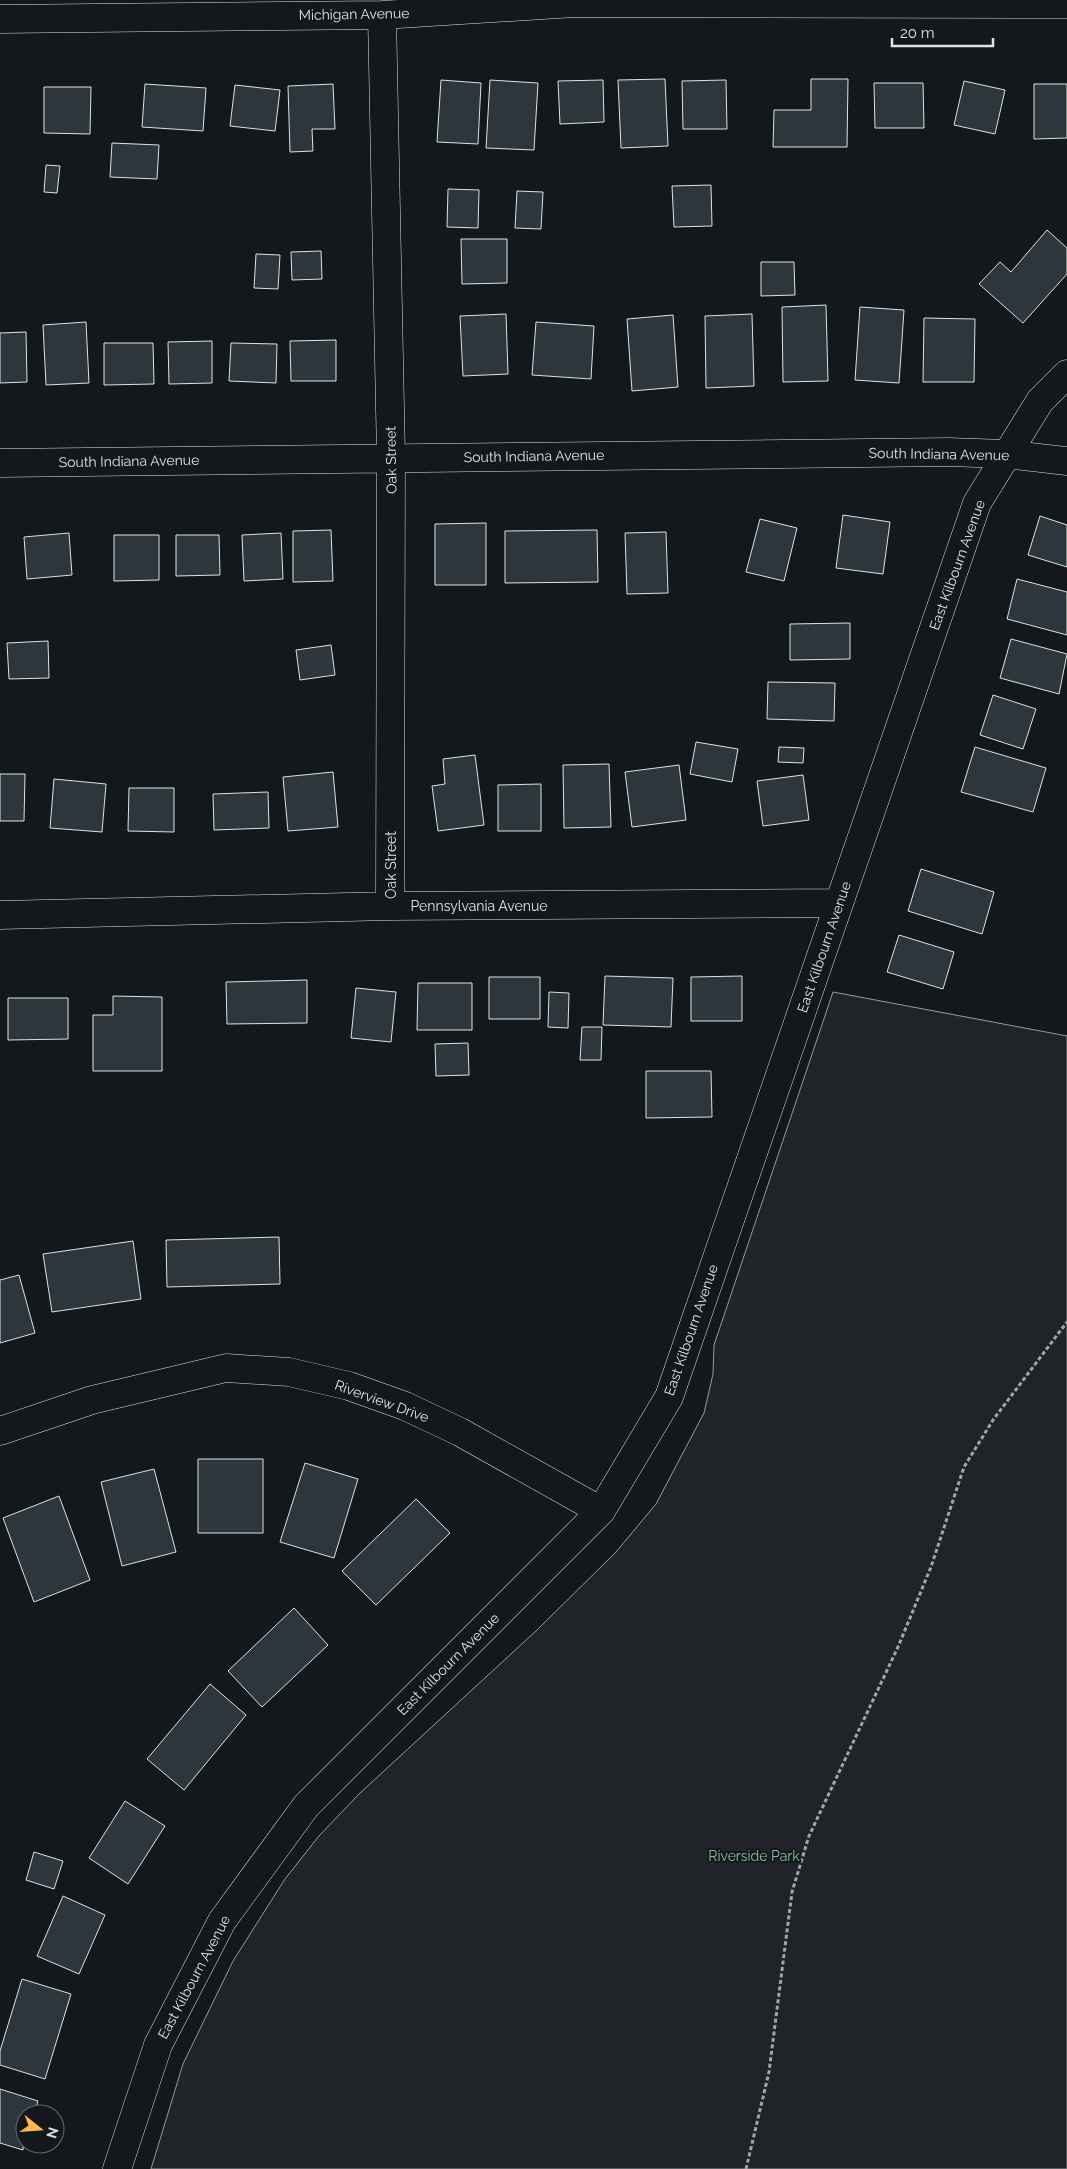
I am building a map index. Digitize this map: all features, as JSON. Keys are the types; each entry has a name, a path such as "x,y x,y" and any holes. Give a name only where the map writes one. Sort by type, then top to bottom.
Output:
{"street":[{"name":"Michigan Avenue","path":"0,19 382,14 574,2 1067,4"},
{"name":"Oak Street","path":"382,14 391,458 390,906"},
{"name":"East Kilbourn Avenue","path":"117,2169 158,2045 222,1921 306,1806 601,1511 669,1397 977,503 1005,454 1040,401 1067,374"},
{"name":"South Indiana Avenue","path":"0,463 949,452 1005,454 1067,461"},
{"name":"Pennsylvania Avenue","path":"0,915 390,906 839,903"},
{"name":"Riverview Drive","path":"0,1431 92,1400 226,1368 289,1372 349,1386 405,1406 460,1432 601,1511"}],"path":[{"path":"746,2169 769,2072 792,1892 810,1836 898,1647 931,1567 964,1467 993,1420 1067,1322"}],"green space":[{"name":"Riverside Park","path":"833,992 1067,1036 1067,2169 151,2169 183,2064 233,1961 285,1879 319,1836 359,1794 537,1630 616,1552 656,1504 704,1413 713,1374 714,1345"}],"building":[{"path":"665,79 668,146 621,148 618,80"},
{"path":"811,79 848,79 847,147 773,147 774,110 811,110"},
{"path":"441,80 481,83 478,144 437,142"},
{"path":"490,80 538,83 534,150 486,148"},
{"path":"603,80 604,122 560,124 558,81"},
{"path":"726,80 727,129 683,129 682,81"},
{"path":"964,81 1005,90 995,134 954,125"},
{"path":"874,83 923,83 924,128 875,128"},
{"path":"145,84 206,88 203,131 142,127"},
{"path":"333,84 335,129 312,129 313,151 290,152 288,86"},
{"path":"1034,84 1067,84 1067,138 1034,139"},
{"path":"235,85 280,90 275,131 230,126"},
{"path":"44,87 91,87 90,134 44,133"},
{"path":"112,143 159,145 157,179 110,177"},
{"path":"46,165 60,166 57,193 44,192"},
{"path":"711,185 712,226 674,227 672,186"},
{"path":"448,189 479,190 478,228 447,227"},
{"path":"517,191 543,192 541,229 515,228"},
{"path":"1047,230 1067,248 1067,274 1023,323 979,284 1000,262 1011,272"},
{"path":"461,239 507,239 507,283 462,284"},
{"path":"321,251 322,279 292,280 291,252"},
{"path":"256,254 280,255 278,289 254,288"},
{"path":"761,262 794,262 795,295 761,296"},
{"path":"826,305 828,381 783,382 782,307"},
{"path":"860,307 904,310 899,383 855,380"},
{"path":"506,314 508,374 463,376 460,316"},
{"path":"752,314 754,386 706,388 705,316"},
{"path":"673,315 678,387 632,391 627,319"},
{"path":"924,318 975,319 974,382 923,382"},
{"path":"86,322 89,383 46,385 43,325"},
{"path":"536,322 594,326 591,379 532,375"},
{"path":"26,332 27,382 0,383 0,333"},
{"path":"336,340 336,381 291,381 290,341"},
{"path":"212,341 212,383 169,384 168,342"},
{"path":"104,343 153,343 154,384 104,385"},
{"path":"231,343 277,344 276,383 229,381"},
{"path":"843,515 890,522 883,574 836,568"},
{"path":"1040,516 1067,525 1067,567 1028,555"},
{"path":"760,519 797,528 784,581 746,572"},
{"path":"486,523 486,585 435,585 435,524"},
{"path":"331,530 333,581 293,582 293,531"},
{"path":"597,530 598,582 505,583 505,531"},
{"path":"666,532 668,593 627,594 625,533"},
{"path":"69,533 72,575 27,579 24,537"},
{"path":"281,533 283,579 244,581 242,535"},
{"path":"114,535 159,535 159,580 114,581"},
{"path":"176,535 219,535 220,575 176,576"},
{"path":"1017,579 1067,592 1067,635 1007,619"},
{"path":"850,623 850,659 790,660 790,624"},
{"path":"1011,639 1067,654 1059,694 1000,678"},
{"path":"48,641 49,678 9,679 7,643"},
{"path":"331,645 335,675 300,680 296,650"},
{"path":"768,682 835,683 834,721 767,719"},
{"path":"993,695 1036,709 1023,749 980,735"},
{"path":"696,742 738,749 732,782 690,774"},
{"path":"779,747 804,748 803,763 778,762"},
{"path":"975,747 1046,768 1033,812 961,792"},
{"path":"475,755 484,825 438,831 432,786 445,784 443,759"},
{"path":"609,764 611,827 564,828 563,765"},
{"path":"679,765 686,820 632,827 625,772"},
{"path":"333,772 338,827 288,831 283,777"},
{"path":"0,774 25,774 24,821 0,821"},
{"path":"803,775 809,820 763,826 757,781"},
{"path":"54,779 106,784 102,832 50,828"},
{"path":"541,784 541,831 498,831 498,785"},
{"path":"129,788 174,788 174,832 128,831"},
{"path":"268,792 269,828 214,830 213,794"},
{"path":"921,869 994,892 982,934 908,911"},
{"path":"899,935 954,952 943,989 887,972"},
{"path":"605,976 673,978 671,1027 603,1025"},
{"path":"742,976 742,1021 691,1021 691,977"},
{"path":"489,977 540,977 540,1019 489,1019"},
{"path":"307,980 307,1023 227,1024 226,982"},
{"path":"418,983 472,983 472,1030 417,1030"},
{"path":"356,988 396,992 391,1042 351,1038"},
{"path":"549,992 569,993 568,1028 548,1027"},
{"path":"113,996 162,997 162,1071 93,1071 93,1015 113,1015"},
{"path":"8,998 68,998 68,1039 8,1040"},
{"path":"582,1027 602,1027 601,1060 580,1060"},
{"path":"468,1043 469,1075 436,1076 435,1044"},
{"path":"646,1071 711,1071 712,1117 646,1118"},
{"path":"279,1237 280,1284 167,1287 166,1240"},
{"path":"133,1241 141,1299 52,1312 43,1254"},
{"path":"19,1275 35,1333 0,1343 0,1280"},
{"path":"198,1459 263,1459 263,1533 198,1533"},
{"path":"305,1463 358,1479 334,1558 280,1542"},
{"path":"154,1469 176,1552 122,1566 101,1482"},
{"path":"59,1496 90,1580 34,1602 3,1518"},
{"path":"416,1499 450,1533 376,1605 342,1571"},
{"path":"294,1608 328,1645 262,1707 228,1671"},
{"path":"210,1684 246,1715 184,1790 147,1759"},
{"path":"125,1801 165,1826 128,1884 89,1858"},
{"path":"34,1852 63,1861 54,1889 26,1880"},
{"path":"63,1896 105,1915 79,1974 37,1956"},
{"path":"22,1979 71,1994 45,2079 0,2065 0,2051"},
{"path":"0,2089 38,2101 37,2104 15,2104 15,2148 0,2143"}]}
